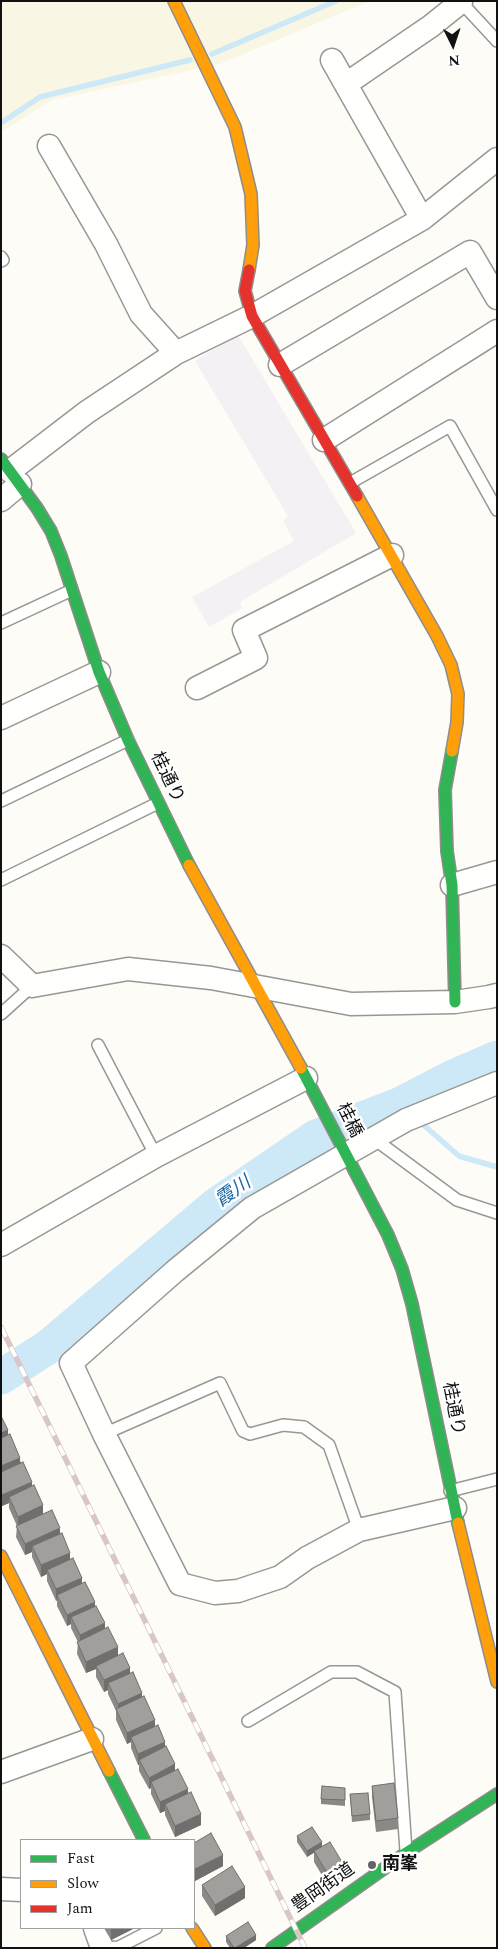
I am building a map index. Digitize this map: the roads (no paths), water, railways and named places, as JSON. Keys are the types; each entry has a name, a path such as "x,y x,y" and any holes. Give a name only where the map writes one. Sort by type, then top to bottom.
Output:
{"street":[{"path":"174,1 235,127 251,194 253,245 245,291 252,316 392,555 438,636 451,665 458,694 457,722 445,790 447,851 452,886 455,1002"},
{"path":"346,84 431,26 461,1"},
{"path":"332,60 422,219"},
{"path":"49,146 106,244 141,314 176,353"},
{"path":"1,500 11,471 87,412 176,353 252,316 422,219 497,158"},
{"path":"280,365 470,252 497,298"},
{"path":"324,440 497,330"},
{"name":"桂通り","path":"11,471 51,531 99,672 158,803 185,858 320,1104"},
{"path":"196,688 256,658 244,630 392,555"},
{"path":"1,718 99,672"},
{"path":"452,886 497,872"},
{"path":"1,956 32,986 128,969 211,978 351,1004 455,1002 489,998 497,995"},
{"path":"1,1245 156,1156 306,1078"},
{"path":"452,1500 359,1530 307,1558 280,1577 238,1591 215,1592 180,1584 104,1434 71,1363 175,1271 252,1208 345,1153 415,1116 497,1083"},
{"name":"桂橋","path":"320,1104 345,1153"},
{"name":"桂通り","path":"345,1153 388,1235 402,1269 412,1304 452,1500 497,1681"},
{"path":"1,1556 7,1579 92,1739 142,1839"},
{"path":"2,1769 92,1739"},
{"name":"豊岡街道","path":"272,1948 406,1853 497,1794"},
{"path":"1,1888 20,1890"},
{"path":"95,1929 102,1948"},
{"path":"193,1929 205,1948"}],"lane":[{"path":"461,1 497,41"},
{"path":"350,483 450,426 497,510"},
{"path":"1,623 72,590"},
{"path":"1,801 128,740"},
{"path":"1,880 158,803"},
{"path":"1,1014 32,986"},
{"path":"98,1045 156,1156"},
{"path":"373,1138 458,1200 497,1213"},
{"path":"104,1434 220,1382 243,1431 250,1434 283,1425 304,1427 329,1445 359,1530"},
{"path":"452,1500 497,1479"},
{"path":"248,1721 330,1672 357,1672 395,1692 406,1853"},
{"path":"102,1948 119,1947 154,1929"}],"waterway":[{"path":"212,54 336,1"},
{"path":"1,123 40,97 190,60"},
{"name":"霞川","path":"1,1377 48,1347 215,1206 316,1137 401,1104 453,1077 497,1058"},
{"path":"401,1104 410,1113"},
{"path":"419,1121 459,1156 497,1167"}],"railway":[{"path":"1,1327 305,1948"}],"place":[{"name":"南峯","path":"372,1865"}]}
